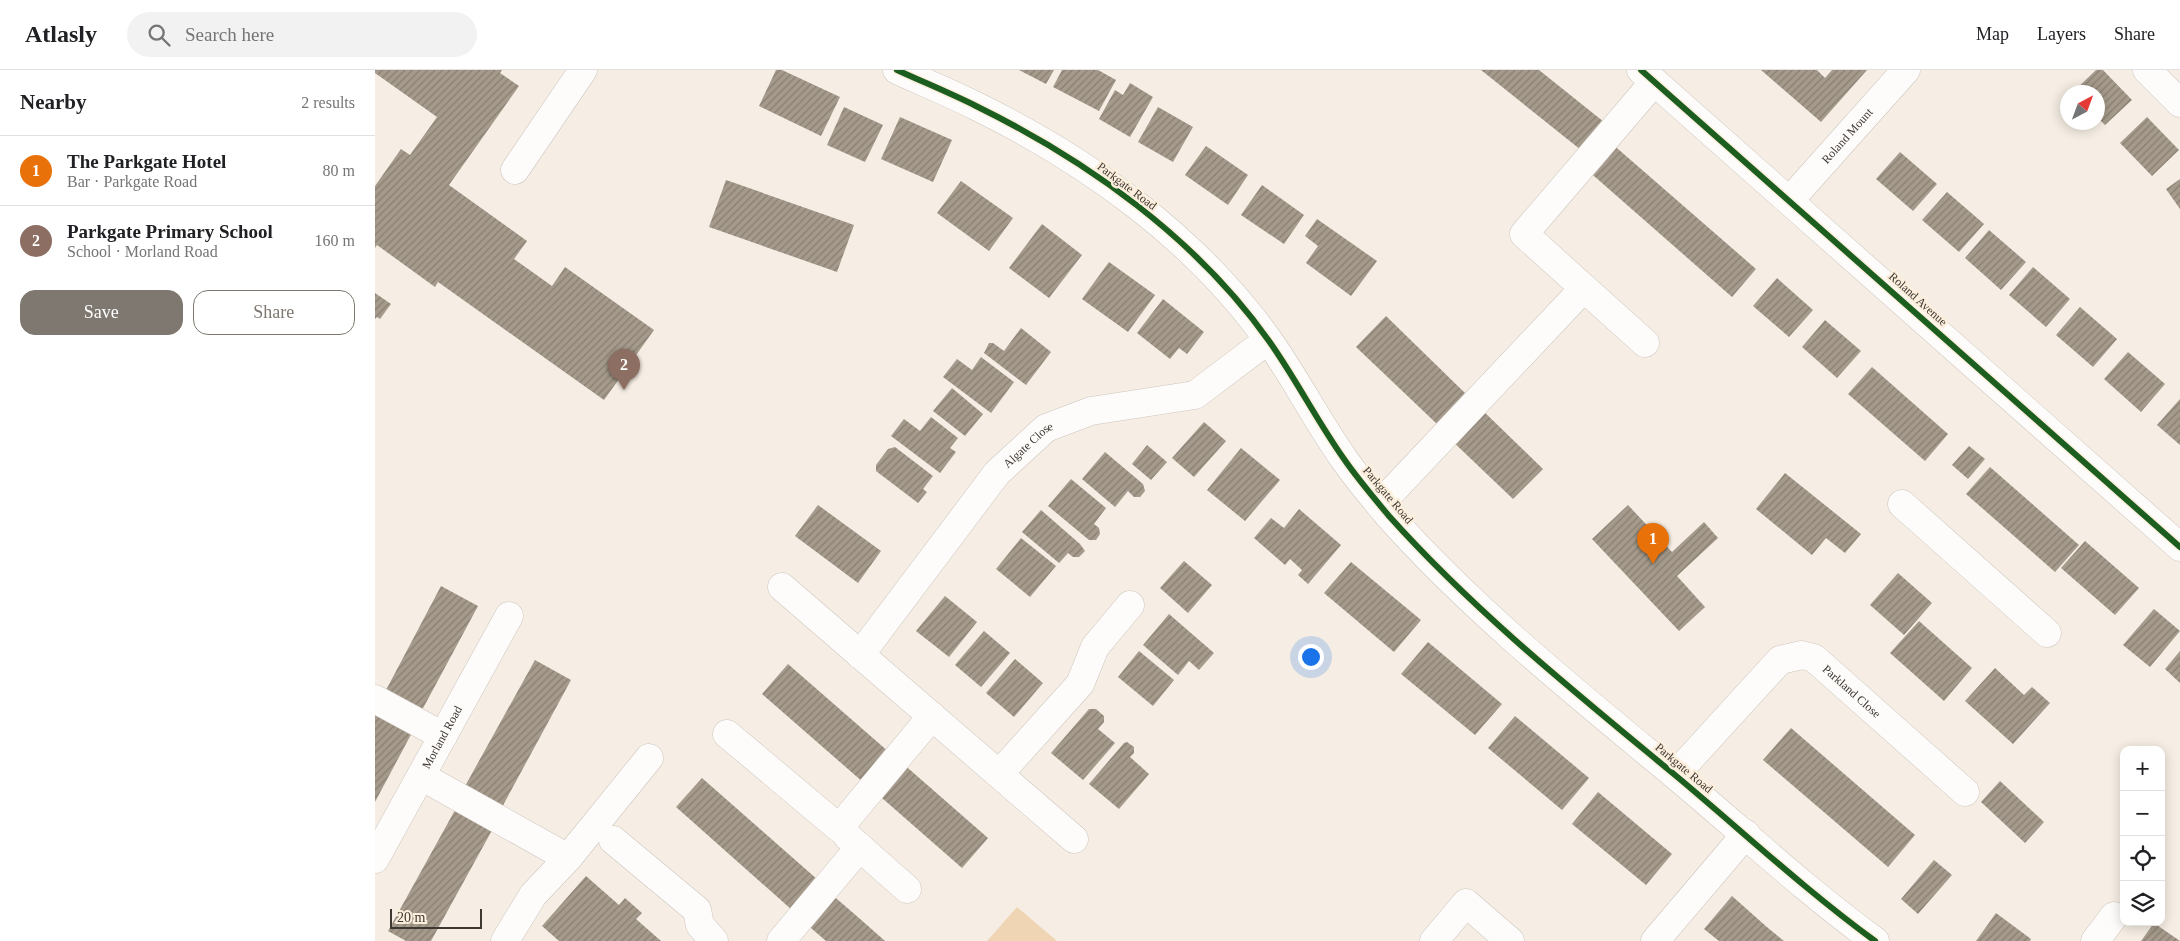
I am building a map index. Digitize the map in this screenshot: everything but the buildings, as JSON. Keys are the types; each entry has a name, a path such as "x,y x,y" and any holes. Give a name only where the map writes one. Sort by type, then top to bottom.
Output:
{"street":[{"path":"515,170 583,70"},
{"name":"Parkgate Road","path":"897,70 976,106 1038,139 1115,190 1177,238 1224,284 1268,340 1344,459 1380,504 1445,574 1524,648 1875,941"},
{"name":"Roland Mount","path":"1790,200 1906,70"},
{"path":"2147,70 2180,103"},
{"path":"1645,344 1524,234 1647,76"},
{"name":"Roland Avenue","path":"1647,76 1790,200 2180,546"},
{"path":"1380,504 1583,288"},
{"name":"Algate Close","path":"860,655 997,473 1046,428 1091,411 1195,395 1268,340"},
{"path":"1902,504 2047,634"},
{"path":"781,587 826,628 1074,839"},
{"path":"999,774 1080,684 1095,647 1131,605"},
{"name":"Morland Road","path":"375,859 509,616"},
{"name":"Parkland Close","path":"1675,775 1781,660 1802,655 1814,658 1965,792"},
{"path":"375,699 443,736"},
{"path":"839,828 931,716"},
{"path":"727,734 839,828 907,889"},
{"path":"505,941 533,895 569,858 649,758"},
{"path":"421,776 569,858"},
{"path":"1655,941 1746,834"},
{"path":"613,840 697,910 700,925 715,941"},
{"path":"781,941 860,847"},
{"path":"1434,941 1466,903 1509,941"},
{"path":"2095,941 2114,916"}],"shaded area":[{"path":"1017,907 1057,941 987,941"}],"cycle path":[{"path":"897,70 976,106 1059,151 1099,177 1174,236 1240,304 1279,355 1349,466 1389,516 1422,551 1491,619 1527,651 1798,881 1875,941"},
{"path":"1641,70 2180,547"}],"place":[{"name":"Parkgate Primary School","path":"624,390"},
{"name":"The Parkgate Hotel","path":"1653,564"}]}
